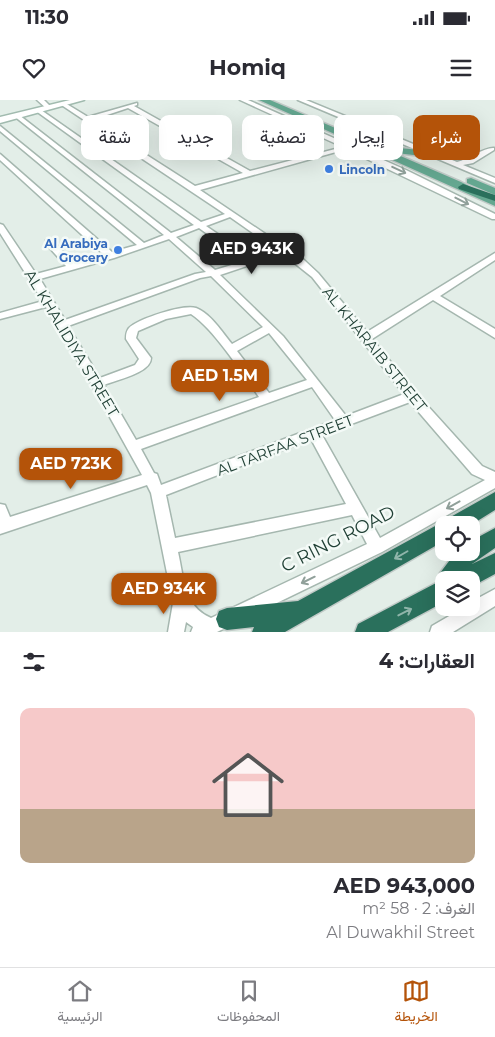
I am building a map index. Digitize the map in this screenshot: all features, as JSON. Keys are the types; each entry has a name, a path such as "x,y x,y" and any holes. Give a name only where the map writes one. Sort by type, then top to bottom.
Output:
{"highway":[{"path":"460,186 495,190"},
{"name":"C RING ROAD","path":"469,516 478,511 487,495"},
{"path":"264,632 435,536"},
{"path":"455,571 465,557 495,537"},
{"path":"480,571 495,563"},
{"path":"366,632 435,592"},
{"path":"212,626 306,610"}],"main road":[{"path":"0,119 76,100"},
{"path":"262,100 334,132"},
{"path":"282,100 334,123"},
{"path":"403,153 495,190"},
{"path":"400,160 495,203"},
{"path":"481,176 495,190"},
{"path":"430,185 460,186"}],"street":[{"path":"40,100 49,108"},
{"path":"243,100 334,145"},
{"path":"301,100 336,115"},
{"path":"101,115 138,103"},
{"name":"AL KHARAIB STREET","path":"63,104 81,117"},
{"path":"129,106 249,174"},
{"path":"39,110 252,262"},
{"path":"17,116 173,237 213,273 270,328 314,382 344,423"},
{"path":"0,128 143,246"},
{"path":"194,189 334,147"},
{"path":"455,165 470,161 494,150"},
{"path":"467,170 494,150"},
{"path":"0,156 111,256"},
{"name":"AL KHARAIB STREET","path":"149,160 285,250 315,275 412,396 477,470 495,480"},
{"path":"375,160 495,217"},
{"path":"444,160 481,176"},
{"path":"34,278 173,237 231,214"},
{"name":"AL KHALIDIYA STREET","path":"2,232 34,278 152,478 158,492 171,546 181,603 176,632"},
{"path":"49,242 73,267"},
{"path":"62,325 198,276 226,271 285,250"},
{"path":"366,338 495,256"},
{"path":"433,296 495,334"},
{"path":"0,316 49,304"},
{"path":"97,383 139,368 145,362 145,358 131,339 131,333 134,330 184,310 198,313 230,350 267,400"},
{"path":"230,350 270,328"},
{"path":"134,446 314,382"},
{"name":"AL TARFAA STREET","path":"158,492 412,396"},
{"path":"315,434 357,508 376,547"},
{"path":"477,470 487,495"},
{"path":"0,510 3,526 152,478"},
{"name":"C RING ROAD","path":"212,626 487,495 495,480"},
{"path":"171,546 357,508"},
{"path":"438,632 495,597"},
{"path":"181,603 194,619 212,626"}],"place":[{"name":"Lincoln","path":"329,169"},
{"name":"Al Arabiya Grocery","path":"118,250"}]}
